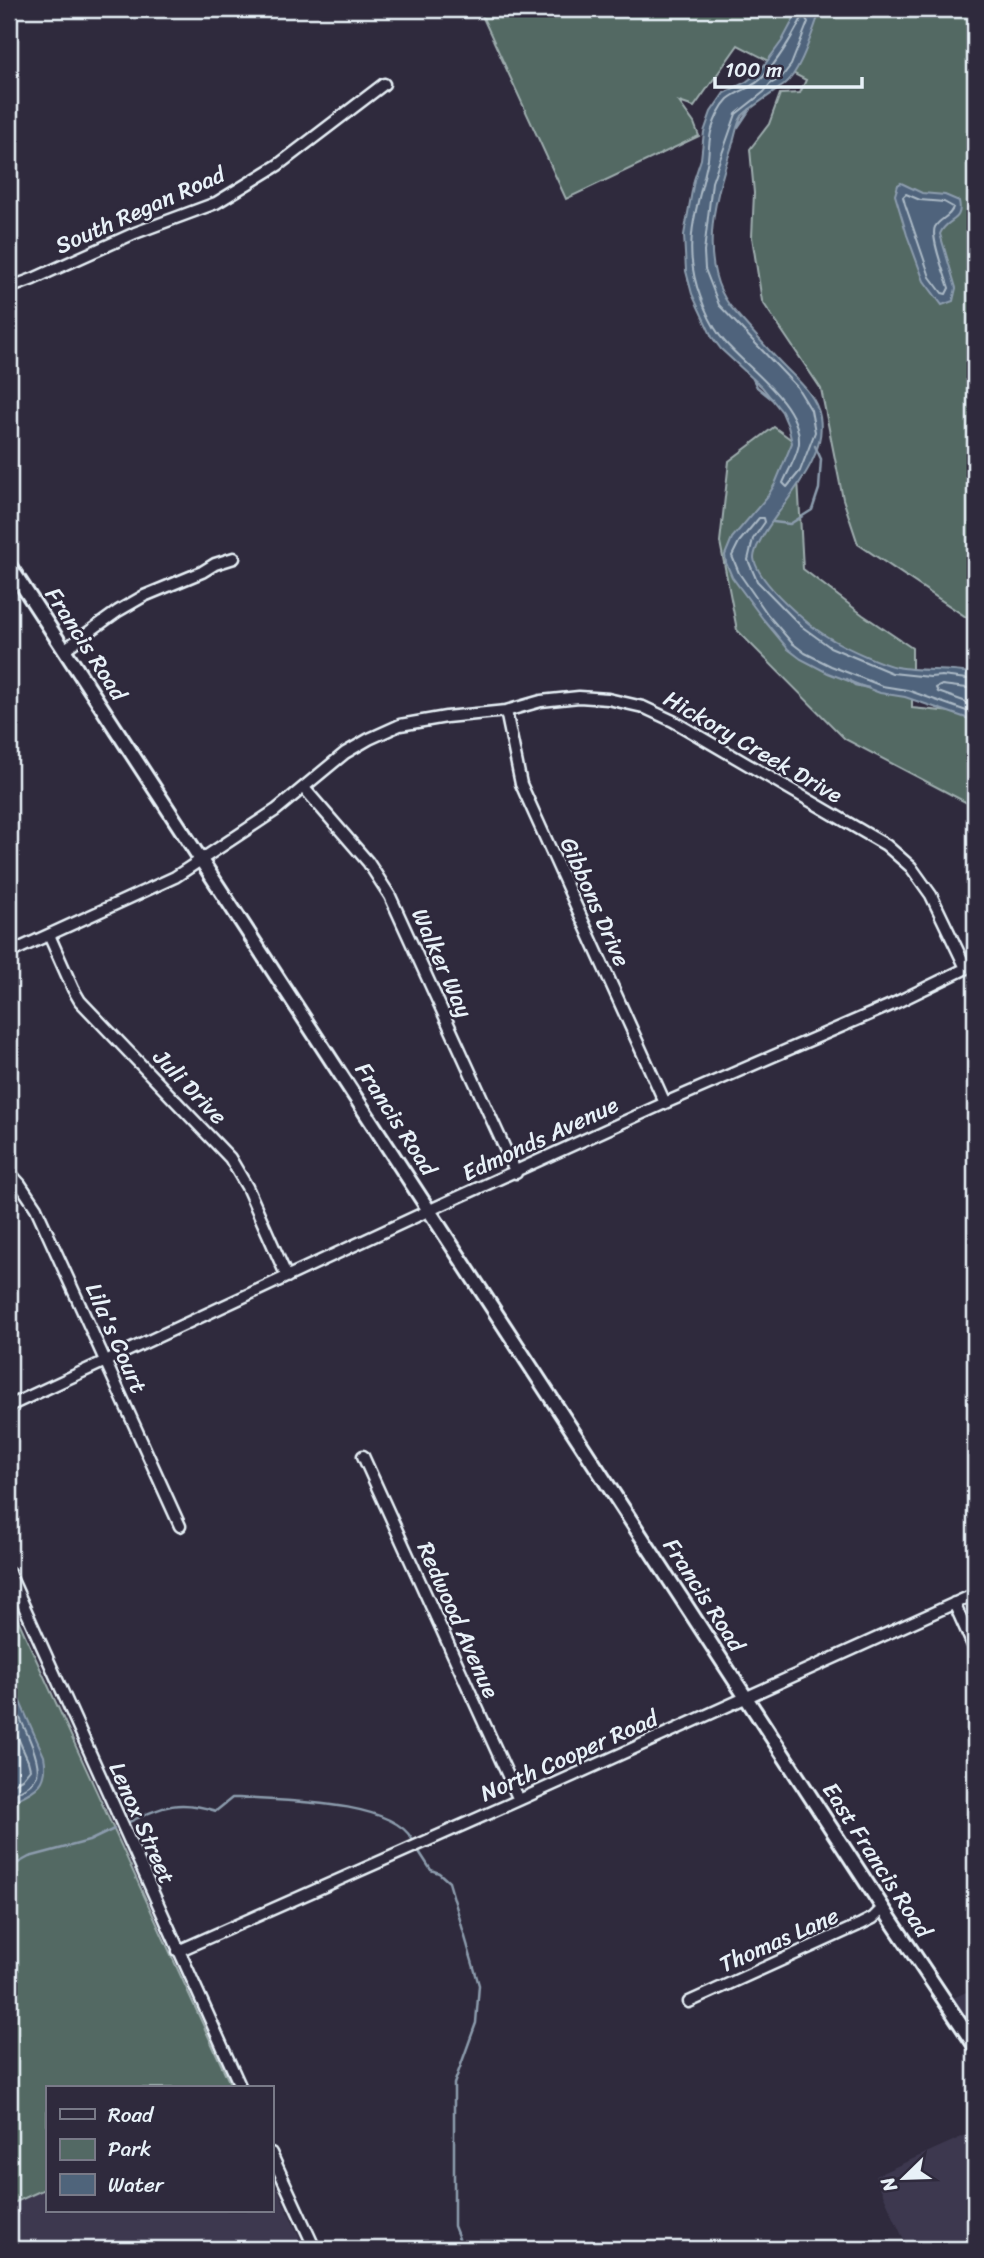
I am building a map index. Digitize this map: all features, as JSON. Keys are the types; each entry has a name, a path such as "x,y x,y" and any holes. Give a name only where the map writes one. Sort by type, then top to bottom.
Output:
{"street":[{"name":"South Regan Road","path":"9,288 135,233 216,203 278,165 384,84"},
{"path":"65,649 144,596 234,558"},
{"name":"Francis Road","path":"9,565 746,1697"},
{"name":"Hickory Creek Drive","path":"9,953 175,877 202,861 304,788 345,753 400,725 506,711 541,701 579,697 608,699 643,707 673,721 886,845 911,867 931,895 970,966"},
{"name":"Gibbons Drive","path":"506,711 521,785 665,1103"},
{"name":"Walker Way","path":"304,788 368,862 390,896 516,1172"},
{"name":"Juli Drive","path":"48,935 80,1001 230,1158 247,1187 287,1277"},
{"name":"Edmonds Avenue","path":"9,1406 430,1210 665,1103 891,1005 970,966"},
{"name":"Lila's Court","path":"9,1172 36,1208 180,1526"},
{"name":"Redwood Avenue","path":"363,1456 519,1800"},
{"name":"Lenox Street","path":"9,1573 240,2086"},
{"name":"North Cooper Road","path":"178,1951 975,1594"},
{"path":"954,1603 975,1650"},
{"name":"East Francis Road","path":"746,1697 975,2046"},
{"name":"Thomas Lane","path":"688,2002 861,1924 884,1909"},
{"path":"273,2158 315,2249"}],"shaded area":[{"path":"975,1988 975,2043 947,2001"},
{"path":"975,2131 975,2249 908,2249 875,2176"},
{"path":"273,2179 305,2249 9,2249 9,2205 46,2188 46,2212 273,2212"}],"green space":[{"path":"479,9 975,9 975,623 858,544 843,499 821,389 762,301 752,237 754,193 750,149 769,124 780,94 800,93 806,80 738,45 694,107 679,102 694,123 699,136 566,199"},
{"path":"774,427 804,449 798,478 803,569 912,648 912,708 975,716 975,807 845,739 737,630 720,542 729,461"},
{"path":"9,1600 231,2086 46,2086 46,2188 9,2205"}],"water":[{"path":"799,9 821,9 801,61 790,79 740,119 720,186 712,231 715,274 723,294 735,312 805,387 820,417 820,434 809,467 767,529 757,546 754,558 757,568 787,604 812,626 839,643 896,667 975,674 975,721 905,697 880,693 828,673 801,659 788,649 763,619 732,577 726,563 725,555 732,538 767,497 792,443 782,412 762,387 721,349 712,337 692,294 686,271 684,235 694,180 701,159 704,132 711,112 724,93 760,71 782,41"},
{"path":"901,183 922,193 945,195 959,201 957,217 946,225 940,234 956,288 953,301 942,305 924,281 895,195"},
{"path":"9,1677 44,1756 45,1766 38,1787 9,1803"}],"waterway":[{"path":"738,127 750,109"},
{"path":"753,379 757,387 772,399"},
{"path":"773,522 790,524 812,510 819,489 821,459 815,446"},
{"path":"847,679 855,685 869,688"},
{"path":"129,1822 171,1806 191,1805 216,1811 232,1798 281,1800 359,1810 400,1826 412,1839"},
{"path":"9,1868 29,1857 89,1841 114,1829"},
{"path":"420,1853 431,1870 449,1882 479,1985 476,2023 454,2084 454,2226 463,2249"}]}
